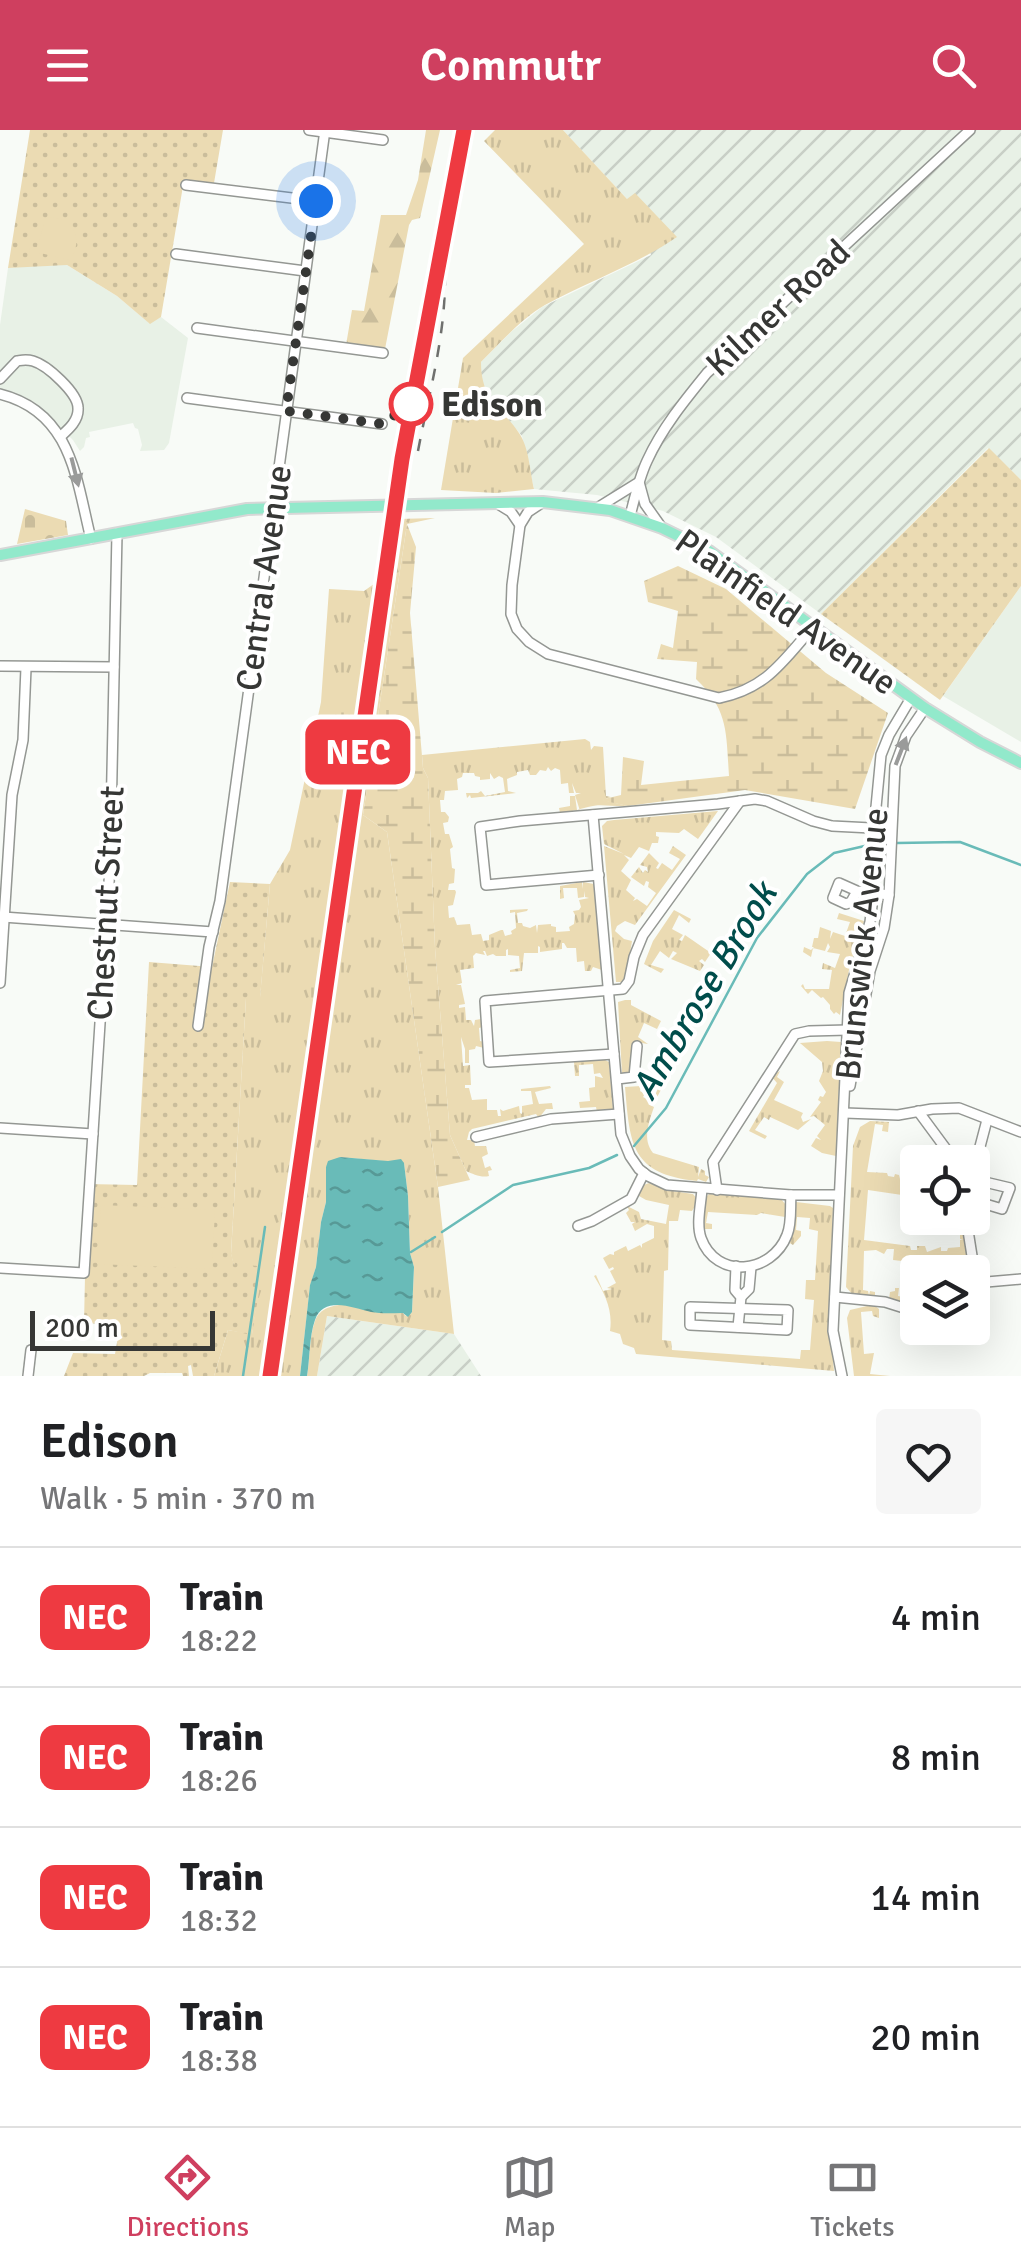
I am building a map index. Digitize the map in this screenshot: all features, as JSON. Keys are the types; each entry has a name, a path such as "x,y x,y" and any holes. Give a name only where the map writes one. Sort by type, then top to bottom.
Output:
{"main road":[{"name":"Plainfield Avenue","path":"0,555 226,512 274,507 543,502 597,508 662,528 709,551 925,708 1021,763"}],"street":[{"path":"309,130 383,140"},
{"name":"Kilmer Road","path":"630,516 648,459 662,432 708,372 970,130"},
{"name":"Central Avenue","path":"198,1026 220,901 325,131"},
{"path":"186,185 316,201"},
{"path":"176,254 305,272"},
{"path":"197,328 383,353"},
{"path":"0,379 16,361 34,361 71,391 76,397 78,414 61,436"},
{"path":"0,394 38,412 61,436 72,458 91,539"},
{"path":"187,398 382,424"},
{"path":"597,508 640,482 646,504 662,528"},
{"path":"543,502 528,512 520,526 511,614 529,642 548,654 720,698 756,686 813,628"},
{"path":"498,504 511,512 520,526"},
{"name":"Chestnut Street","path":"0,1268 84,1273 107,923 117,533"},
{"path":"0,666 114,667"},
{"path":"0,984 12,795 25,714 26,668"},
{"name":"Brunswick Avenue","path":"842,1376 833,1331 846,1030 852,976 870,922 881,755 911,698"},
{"path":"925,708 898,754 889,895 884,928 870,971 845,1113 899,1114 959,1108 1021,1132"},
{"path":"599,875 488,886 484,882 480,828 755,798 832,826 891,829"},
{"path":"614,1054 490,1062 485,1001 623,989 629,982 643,935 740,801"},
{"path":"594,814 619,1114 624,1144 634,1163 666,1185 839,1195"},
{"path":"857,891 889,895"},
{"path":"2,917 213,932"},
{"path":"717,1190 713,1162 795,1034 809,1030 860,1032"},
{"path":"617,1079 634,1077 637,1046"},
{"path":"918,1111 943,1145"},
{"path":"476,1138 551,1119 619,1114"},
{"path":"980,1145 987,1120"},
{"path":"0,1128 94,1134"},
{"path":"578,1226 592,1222 631,1198 644,1173"},
{"path":"990,1183 1010,1188 1002,1210 990,1206"},
{"path":"702,1190 700,1237 715,1257 736,1266 751,1267 770,1259 789,1232 791,1195"},
{"path":"736,1266 735,1290 741,1302"},
{"path":"738,1327 751,1267"},
{"path":"990,1284 1021,1279"},
{"path":"835,1297 900,1307"},
{"path":"741,1302 788,1310 786,1330 690,1326 690,1306 741,1302"},
{"path":"28,1376 31,1350"}],"shaded area":[{"path":"563,130 1021,130 1021,480 988,448 821,614 716,537 663,511 597,495 534,489 522,436 490,398 481,380 481,362 542,307 651,255 635,194 628,200"},
{"path":"67,265 117,296 149,323 161,317 188,338 169,443 164,450 140,451 138,429 133,423 89,432 90,437 80,451 35,403 0,389 0,325 8,268"},
{"path":"1021,586 1021,742 943,696"},
{"path":"327,1316 454,1334 481,1376 317,1376"}],"green space":[{"path":"30,130 223,130 214,183 184,180 161,317 150,324 117,296 67,265 8,268"},
{"path":"426,130 440,130 420,218 409,225 385,349 346,345 352,310 364,311 381,215 406,215 418,180"},
{"path":"495,130 563,130 627,199 635,193 677,237 545,305 519,324 481,362 488,394 522,439 534,489 496,493 441,490 463,358 584,244 484,141"},
{"path":"49,217 65,221 74,231 76,245 70,260 40,253 32,258 29,253 30,248 37,247"},
{"path":"989,448 1021,480 1021,586 940,700 821,614"},
{"path":"25,509 66,521 68,535 17,544"},
{"path":"435,518 407,524 363,815 387,832 438,1187 454,1334 327,1316 317,1376 307,1376 313,1327 321,1312 330,1307 354,1305 406,1316 412,1312 414,1267 404,1163 340,1157 326,1167 326,1202 310,1286 300,1376 214,1376 228,1330 252,1334 262,1267 234,1266 231,1254 246,998 260,997 270,884 290,850 321,702 329,589 364,591 388,574 398,519"},
{"path":"407,524 416,547 410,613 423,768 428,778 435,948 450,1135 470,1180 438,1187 387,832 363,815"},
{"path":"678,566 726,589 826,673 888,713 855,809 745,790 628,806 600,800 621,795 623,757 644,761 641,785 729,776 724,723 715,701 696,679 697,662 657,659 661,644 673,648 678,611 648,602 644,581"},
{"path":"585,739 591,750 594,746 603,747 606,796 611,797 603,800 628,806 579,809 575,795 581,793 576,793 572,783 574,793 569,793 568,783 561,784 560,770 551,771 548,767 536,775 530,775 528,770 507,779 508,791 516,793 471,798 466,793 481,791 485,796 505,792 503,778 494,779 490,773 490,779 480,780 474,773 463,773 457,779 458,790 445,791 444,800 440,800 441,812 449,817 443,823 453,847 450,849 455,869 454,883 449,884 448,890 456,892 453,905 448,906 449,918 454,917 457,925 470,924 472,935 481,934 483,941 501,930 505,936 512,934 516,928 515,912 510,910 528,909 517,913 518,923 530,928 536,925 537,933 538,925 551,924 556,932 570,931 573,911 581,907 579,900 589,898 584,891 584,897 578,898 577,888 563,888 564,898 560,899 560,886 582,882 583,889 583,882 594,884 602,970 593,967 585,971 584,961 577,962 576,948 567,948 562,943 562,949 540,952 538,946 538,953 524,953 522,971 510,972 520,968 519,956 508,955 508,949 506,956 476,953 474,968 460,970 462,983 456,985 461,985 465,1004 459,1008 465,1007 466,1020 474,1026 475,1020 481,1019 480,1006 484,1006 486,1026 479,1028 480,1041 488,1043 485,1055 484,1048 476,1046 469,1050 469,1063 465,1063 461,1037 463,1066 470,1065 471,1085 465,1088 469,1088 472,1100 487,1099 487,1110 497,1110 498,1116 500,1109 519,1106 522,1114 522,1106 533,1104 531,1091 521,1089 550,1086 535,1092 539,1104 552,1103 553,1109 546,1109 539,1118 536,1114 472,1129 467,1140 474,1140 475,1146 486,1146 488,1154 482,1157 485,1168 490,1166 492,1170 488,1171 489,1176 477,1175 466,1171 450,1135 435,948 428,778 422,755"},
{"path":"570,796 575,796 577,810 560,813 559,808 570,806"},
{"path":"718,811 698,839 684,829 679,833 656,832 658,843 652,843 649,851 639,847 631,858 624,855 629,860 621,871 631,880 626,890 635,898 633,901 637,899 647,906 656,893 648,887 649,882 644,886 631,877 639,867 643,873 648,872 647,867 640,865 649,853 659,863 656,868 662,863 672,870 680,859 669,853 673,846 686,855 635,925 625,921 617,926 615,931 632,941 626,979 616,982 604,846 624,854 604,844 602,826 614,820"},
{"path":"230,882 270,884 260,998 246,998 231,1253 234,1265 240,1254 250,1265 263,1267 252,1335 228,1330 214,1376 193,1376 191,1365 189,1376 64,1376 73,1353 115,1354 120,1325 84,1323 87,1184 137,1185 149,962 212,967"},
{"path":"674,910 691,919 689,923 679,915 672,929 683,935 679,940 685,935 711,953 705,962 699,961 704,965 700,971 671,959 677,953 673,951 669,958 660,951 651,965 664,969 661,973 644,964 653,941"},
{"path":"839,913 864,921 840,1015 834,1014 823,997 812,990 808,994 801,986 829,989 832,970 822,969 823,963 835,968 840,954 827,952 828,943 825,951 813,948 820,927 831,931 830,939 833,932 845,936 850,922 837,919"},
{"path":"631,1000 631,1005 661,1021 657,1029 644,1023 638,1037 648,1044 635,1042 630,1073 622,1074 618,1002"},
{"path":"841,1042 836,1156 811,1146 816,1138 821,1140 817,1136 825,1125 810,1117 826,1092 819,1081 822,1062 800,1043"},
{"path":"574,1062 609,1062 613,1109 597,1112 596,1107 580,1108 579,1102 590,1101 589,1088 595,1087 595,1076 603,1078 600,1073 594,1074 593,1064 579,1065 579,1076 575,1076"},
{"path":"780,1071 777,1077 784,1082 774,1100 803,1113 803,1122 811,1119 798,1130 764,1117 755,1130 767,1136 765,1139 749,1131 777,1083 771,1076"},
{"path":"660,1084 663,1086 655,1101 648,1104 654,1107 648,1130 650,1148 653,1153 699,1167 698,1177 701,1169 705,1171 709,1177 706,1182 659,1172 638,1153 629,1125 625,1087 641,1086 643,1097 652,1102"},
{"path":"870,1121 889,1122 888,1132 882,1131 883,1125 875,1124 867,1172 894,1177 895,1174 900,1179 900,1195 868,1190 864,1240 910,1246 911,1250 925,1246 927,1252 960,1247 960,1235 965,1235 969,1255 900,1255 900,1261 893,1260 894,1249 887,1249 884,1254 864,1251 863,1290 869,1295 870,1291 875,1292 875,1297 852,1294 846,1287 853,1146 860,1127"},
{"path":"649,1183 693,1194 697,1200 692,1211 680,1210 678,1221 669,1221 662,1340 671,1341 672,1350 800,1359 801,1350 810,1350 814,1300 805,1299 806,1280 815,1280 818,1231 809,1229 810,1218 797,1217 796,1230 801,1231 801,1236 793,1245 788,1242 794,1207 796,1202 833,1208 829,1317 834,1371 636,1354 634,1348 623,1344 620,1334 610,1331 607,1302 594,1276 596,1275 603,1291 612,1289 607,1288 616,1283 610,1271 614,1269 609,1269 603,1258 626,1246 628,1251 640,1245 642,1248 642,1244 654,1238 654,1226 647,1224 635,1231 635,1222 626,1213 627,1206 639,1212 641,1219 666,1224 669,1205 639,1196 641,1186"},
{"path":"709,1194 781,1199 786,1205 785,1217 708,1212 706,1223 712,1224 712,1229 703,1229 704,1199"},
{"path":"101,1205 215,1210 212,1269 97,1264"},
{"path":"895,1288 899,1288 900,1301 889,1299"},
{"path":"867,1306 879,1309 879,1318 872,1311 861,1312 864,1354 874,1353 870,1374 890,1376 854,1376 847,1318 850,1310"}],"water":[{"path":"340,1157 401,1159 404,1163 414,1267 412,1312 408,1317 403,1313 375,1313 340,1305 325,1308 313,1327 307,1376 300,1376 310,1285 326,1202 326,1167 328,1161"}],"waterway":[{"name":"Ambrose Brook","path":"897,843 960,842 1021,865"},
{"name":"Ambrose Brook","path":"634,1146 666,1108 757,938 807,874 834,853 869,845"},
{"name":"Ambrose Brook","path":"442,1232 513,1185 589,1168 617,1155"},
{"path":"243,1376 265,1227"},
{"name":"Ambrose Brook","path":"411,1252 435,1237"}],"railway":[{"path":"270,1376 402,459 464,130"},
{"path":"418,451 439,344 445,279"}],"train":[{"name":"NEC","path":"270,1376 402,459 464,130"}],"place":[{"name":"Edison","path":"411,404"}],"route":[{"path":"316,201 286,411 382,424 411,404"}]}
